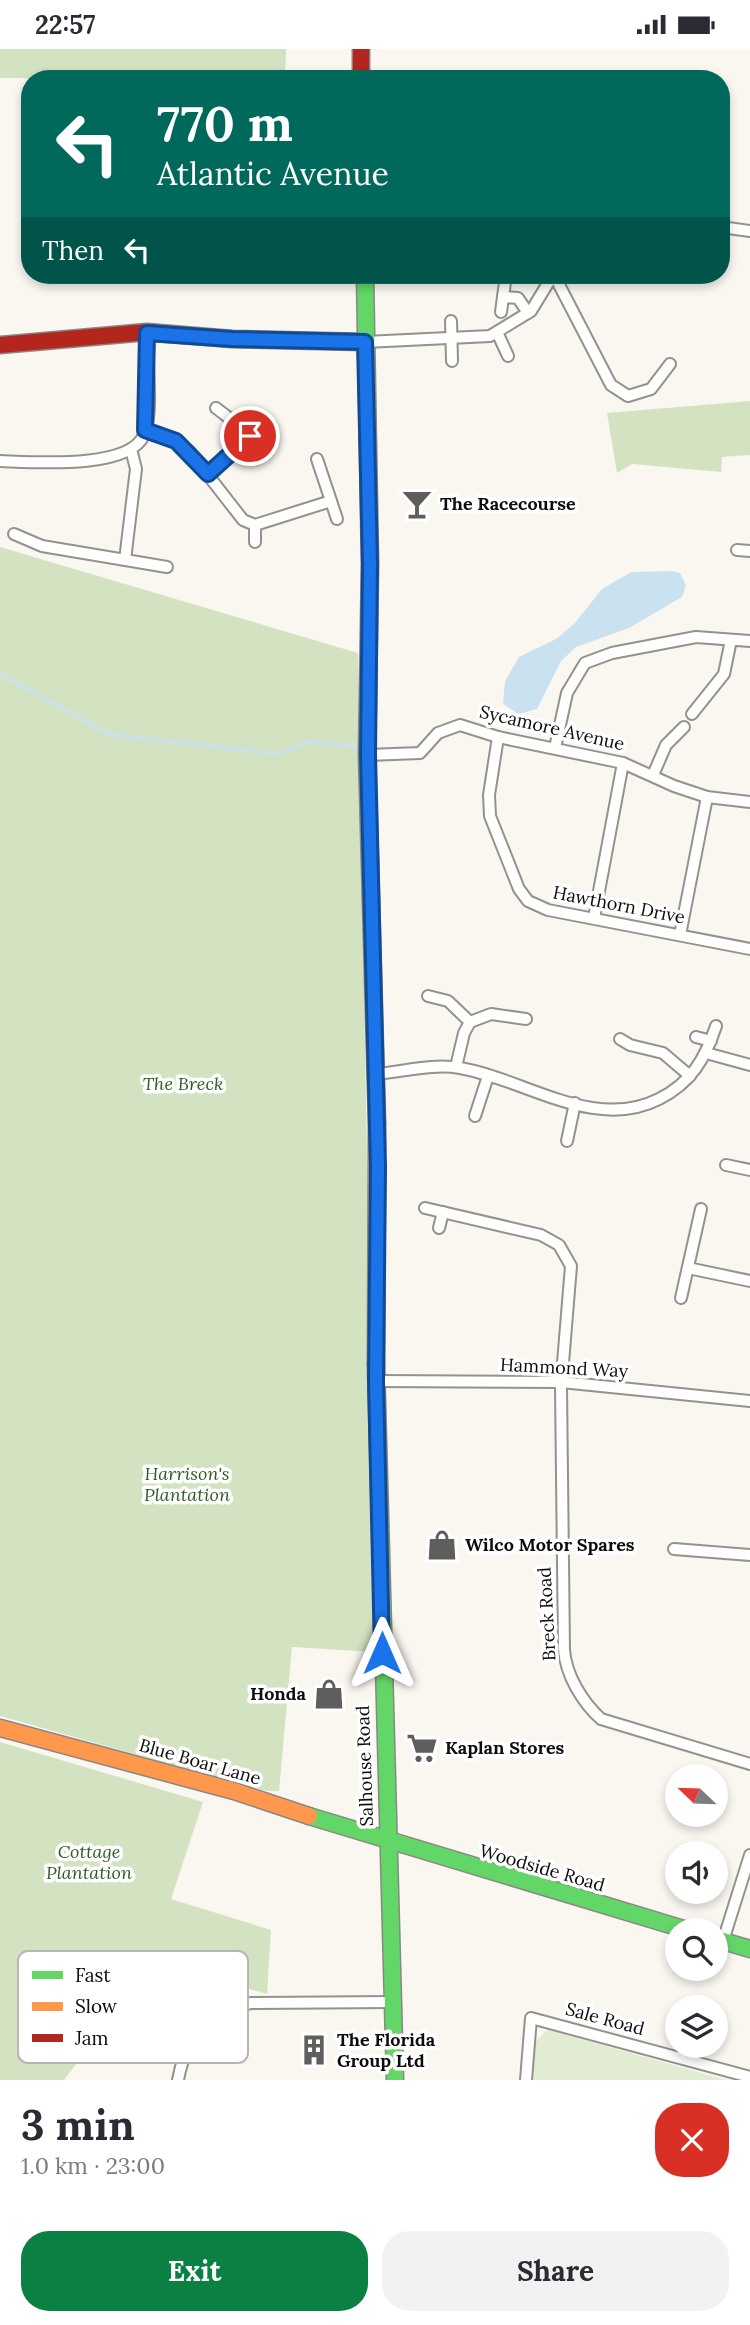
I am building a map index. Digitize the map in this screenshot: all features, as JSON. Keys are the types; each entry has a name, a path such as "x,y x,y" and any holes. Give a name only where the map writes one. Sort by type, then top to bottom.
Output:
{"street":[{"path":"361,49 361,70"},
{"path":"730,228 750,231"},
{"name":"Salhouse Road","path":"365,284 370,564 368,755 378,1167 376,1381 395,2080"},
{"path":"501,312 505,284"},
{"path":"0,345 147,333 232,339 365,342 490,337 528,313 547,284"},
{"path":"558,284 611,385 628,397 651,389 670,364"},
{"path":"503,297 518,298 528,313"},
{"path":"451,321 452,362"},
{"path":"497,332 508,356"},
{"path":"0,461 64,462 116,457 131,449 143,437 145,430 147,333"},
{"path":"216,408 266,446"},
{"path":"145,430 176,441 208,474 243,520 255,525 331,501"},
{"path":"208,474 250,436"},
{"path":"125,559 136,469 131,449"},
{"path":"317,459 337,519"},
{"path":"255,525 255,542"},
{"path":"14,534 42,546 167,567"},
{"path":"737,550 750,551"},
{"path":"555,748 567,693 585,663 612,653 696,637 750,641"},
{"path":"692,714 724,674 731,640"},
{"name":"Sycamore Avenue","path":"368,755 419,753 438,733 460,725 498,737 623,763 707,797 750,802"},
{"path":"653,775 666,745 684,727"},
{"name":"Hawthorn Drive","path":"498,737 489,806 519,889 528,901 541,908 750,949"},
{"path":"594,918 623,763"},
{"path":"680,935 707,797"},
{"path":"428,996 448,1001 470,1022"},
{"path":"456,1067 464,1033 470,1022 491,1014 526,1019"},
{"path":"375,1074 456,1067 606,1111 638,1107 676,1090 690,1076 706,1053 716,1026"},
{"path":"696,1037 711,1041"},
{"path":"620,1039 630,1045 663,1053 690,1076"},
{"path":"706,1053 750,1065"},
{"path":"475,1116 488,1076"},
{"path":"567,1142 575,1103"},
{"path":"726,1164 750,1170"},
{"path":"425,1208 443,1212 439,1228"},
{"path":"681,1298 702,1209"},
{"name":"Breck Road","path":"443,1212 541,1235 559,1245 568,1257 571,1280 561,1382 563,1596 565,1663 569,1673 591,1710 601,1719 750,1764"},
{"path":"688,1268 750,1281"},
{"name":"Hammond Way","path":"376,1381 561,1382 750,1401"},
{"path":"674,1549 750,1556"},
{"name":"Blue Boar Lane","path":"0,1728 234,1791 387,1842"},
{"name":"Woodside Road","path":"387,1842 665,1924"},
{"path":"728,1918 750,1855"},
{"path":"728,1942 750,1949"},
{"path":"248,2004 393,2002"},
{"name":"Sale Road","path":"526,2080 528,2017 750,2076"},
{"path":"178,2080 184,2063"}],"green space":[{"path":"0,49 286,49 285,70 21,70 21,78 0,78"},
{"path":"750,401 750,455 722,457 721,472 632,464 617,473 607,413"},
{"path":"0,547 358,653 376,1652 292,1647 279,1791 266,1791 0,1716"},
{"name":"Cottage Plantation","path":"0,1742 203,1802 171,1899 271,1930 267,1994 248,1989 248,1951 18,1951 18,2063 77,2063 64,2080 0,2080"},
{"path":"548,2030 727,2080 533,2080 535,2041"}],"water":[{"path":"631,572 680,573 686,585 682,597 629,628 576,647 561,661 537,709 519,714 503,704 505,681 519,657 556,639 574,624 602,589"}],"waterway":[{"path":"0,674 109,734 174,742"},
{"path":"178,742 278,754 310,741 360,747"}],"traffic: fast":[{"path":"365,284 370,564 367,755 377,1123"},
{"path":"376,1365 395,2080"},
{"path":"309,1816 665,1923"},
{"path":"728,1943 750,1949"}],"traffic: slow":[{"path":"376,1365 377,1123"},
{"path":"0,1728 234,1791 309,1816"}],"traffic: jam":[{"path":"361,49 361,70"},
{"path":"0,345 147,332 232,339 365,342"}],"place":[{"name":"The Racecourse","path":"417,504"},
{"name":"Wilco Motor Spares","path":"442,1545"},
{"name":"Honda","path":"329,1694"},
{"name":"Kaplan Stores","path":"422,1748"},
{"name":"The Florida Group Ltd","path":"314,2050"}],"route":[{"path":"250,436 208,474 190,452 176,441 145,430 148,420 147,333 232,339 365,342 370,564 368,755 378,1167 376,1381 382,1653"}],"park label":[{"name":"The Breck","path":"183,1084"},
{"name":"Harrison's Plantation","path":"187,1484"}]}
